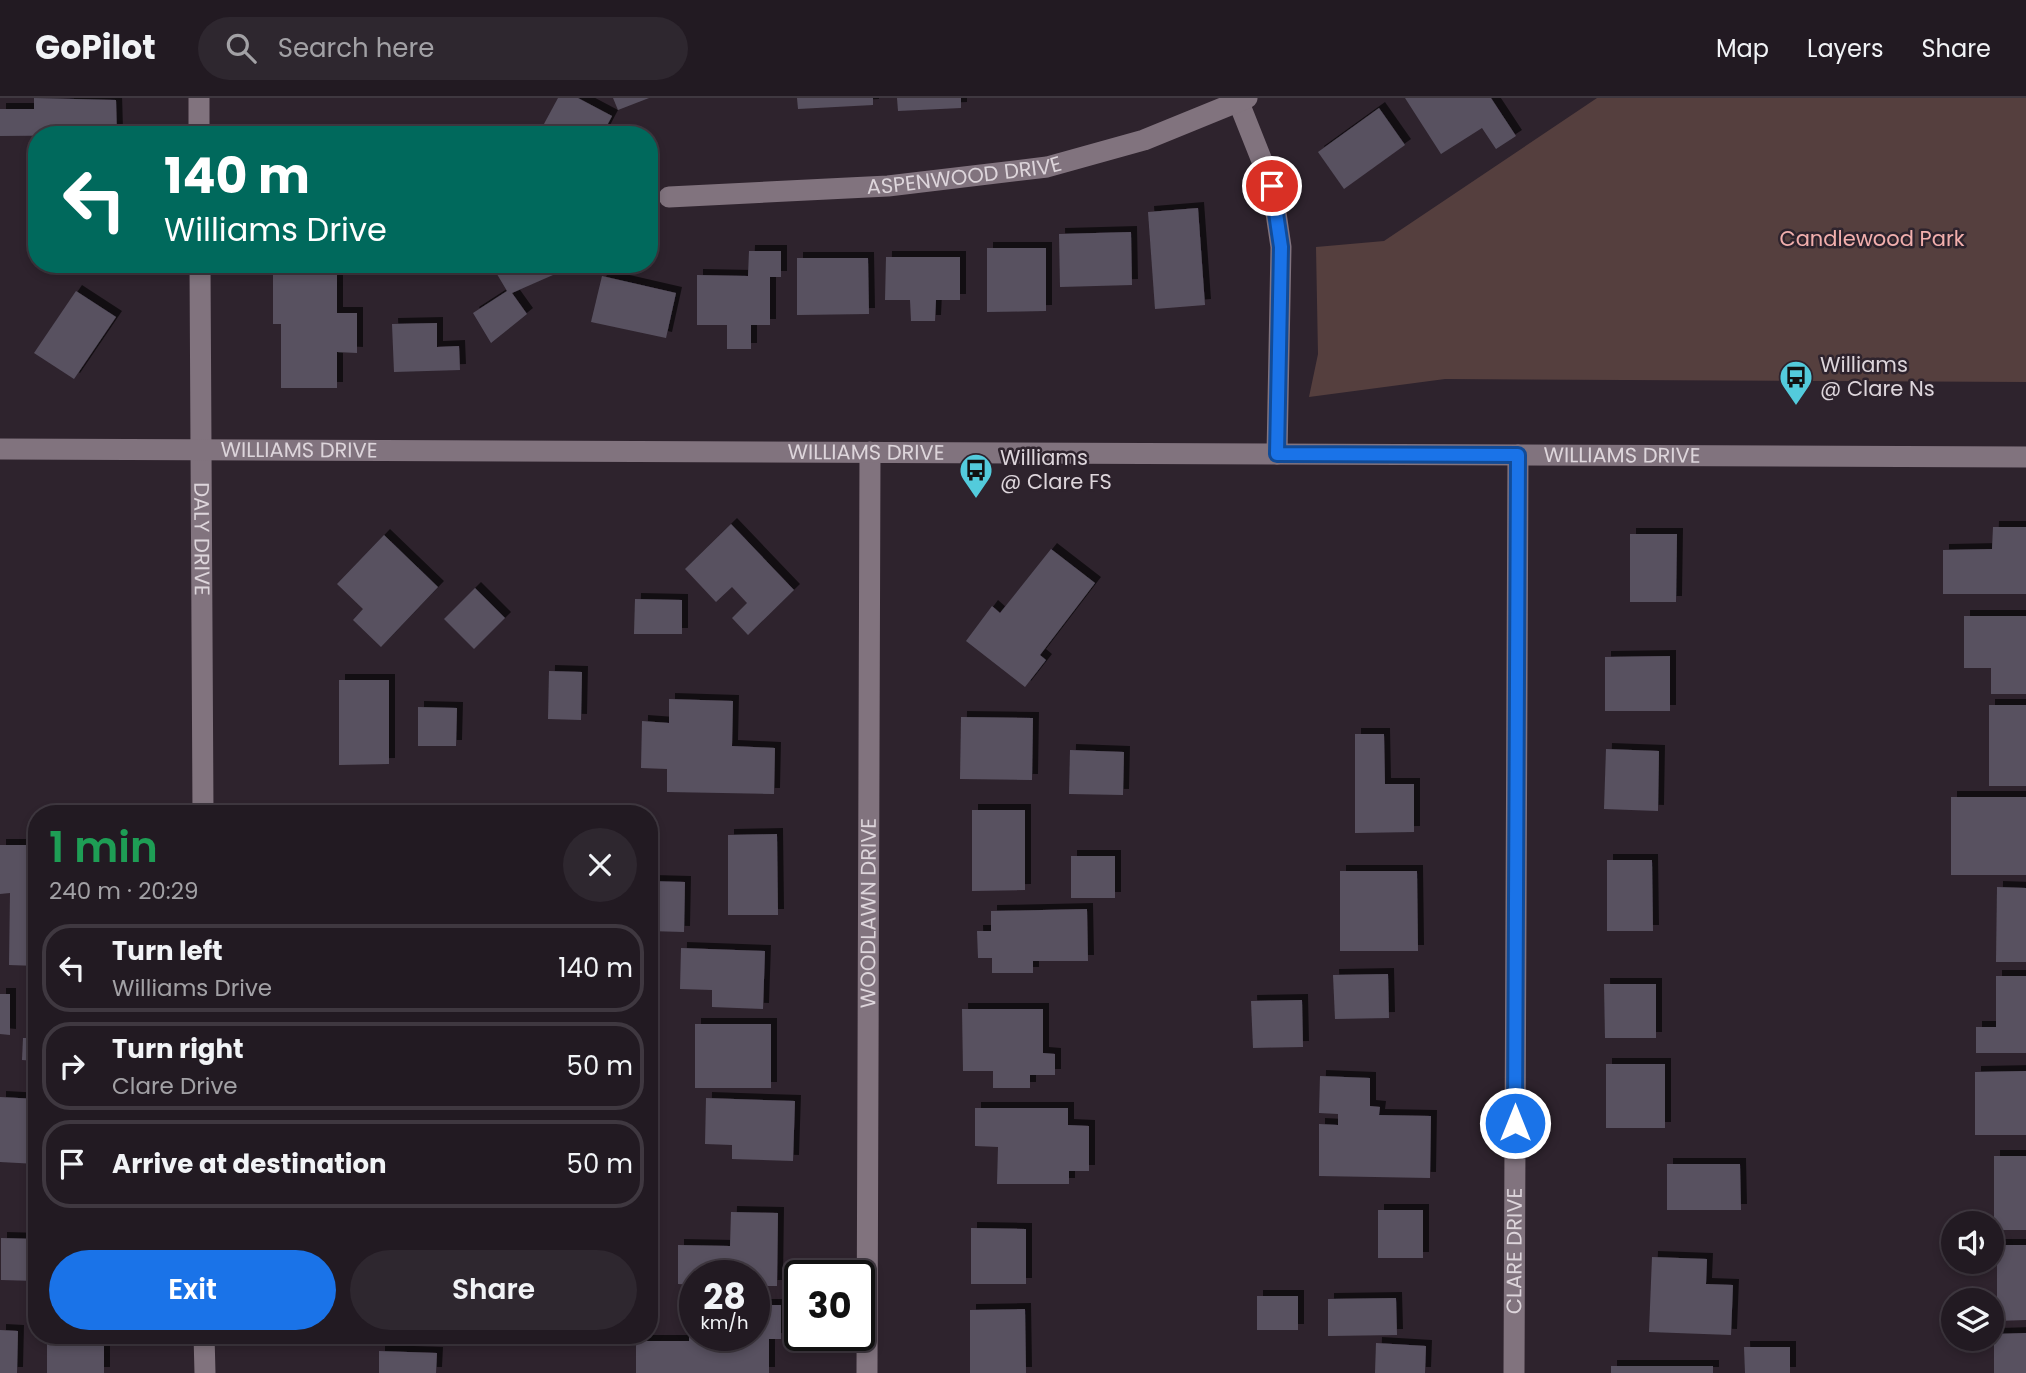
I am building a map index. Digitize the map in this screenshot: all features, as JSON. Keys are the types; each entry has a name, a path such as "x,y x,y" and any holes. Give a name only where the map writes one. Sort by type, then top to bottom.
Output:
{"street":[{"path":"199,98 199,126"},
{"path":"1243,100 1272,186 1281,247 1277,454"},
{"name":"ASPENWOOD DRIVE","path":"669,197 888,186 1047,167 1144,140 1243,100"},
{"name":"DALY DRIVE","path":"200,273 203,805"},
{"name":"WILLIAMS DRIVE","path":"0,449 2026,457"},
{"name":"WOODLAWN DRIVE","path":"867,1373 870,452"},
{"name":"CLARE DRIVE","path":"1514,1373 1518,455"},
{"path":"204,1344 205,1373"}],"green space":[{"name":"Candlewood Park","path":"1597,98 2026,98 2026,382 1445,379 1309,397 1318,354 1316,247 1384,241"}],"building":[{"path":"34,98 116,100 117,126 28,126 28,136 0,136 0,109 34,109"},
{"path":"558,98 578,98 612,116 607,126 543,126"},
{"path":"613,98 649,98 618,110"},
{"path":"797,98 873,98 873,105 798,109"},
{"path":"897,98 961,98 961,108 898,111"},
{"path":"1405,98 1491,98 1516,136 1496,149 1482,128 1441,154"},
{"path":"1379,108 1405,145 1344,189 1318,152"},
{"path":"1198,208 1205,305 1155,309 1148,212"},
{"path":"1131,232 1132,285 1060,287 1059,234"},
{"path":"987,248 1046,248 1046,311 987,312"},
{"path":"749,251 781,251 781,277 770,277 770,325 751,325 751,349 727,349 727,325 697,325 697,275 748,276"},
{"path":"886,257 960,257 960,300 936,300 935,321 911,321 910,300 885,300"},
{"path":"797,258 868,258 869,314 797,315"},
{"path":"496,273 558,273 512,293 527,314 491,343 473,313 507,291"},
{"path":"273,274 337,275 337,313 357,313 357,353 337,352 337,388 281,388 281,324 273,324"},
{"path":"602,276 676,293 666,338 591,322"},
{"path":"76,291 116,317 74,379 34,353"},
{"path":"437,323 437,347 459,346 460,370 394,372 392,324"},
{"path":"731,524 794,590 748,635 732,618 747,603 732,587 716,602 685,569"},
{"path":"1993,527 2026,527 2026,594 1943,594 1943,550 1992,549"},
{"path":"1630,534 1677,534 1676,602 1630,602"},
{"path":"384,535 438,587 381,647 353,620 363,609 337,584"},
{"path":"1051,549 1095,583 1040,655 1046,660 1025,687 966,641 992,606 1000,613"},
{"path":"475,588 505,618 474,649 444,619"},
{"path":"635,599 682,600 682,634 634,634"},
{"path":"1964,616 2026,616 2026,694 1991,694 1991,668 1964,668"},
{"path":"1670,656 1670,711 1605,711 1605,657"},
{"path":"549,671 582,672 581,720 548,719"},
{"path":"339,680 389,680 389,764 339,765"},
{"path":"669,699 733,701 732,746 775,748 774,794 667,792 667,769 641,768 642,721 669,723"},
{"path":"1989,705 2026,705 2026,786 1989,786"},
{"path":"418,707 457,708 456,746 418,746"},
{"path":"961,717 1033,718 1032,780 960,779"},
{"path":"1355,734 1384,734 1385,784 1414,784 1414,832 1355,833"},
{"path":"1606,749 1659,751 1658,811 1604,809"},
{"path":"1070,750 1124,752 1123,795 1069,794"},
{"path":"1951,797 2026,797 2026,875 1951,875"},
{"path":"972,810 1025,810 1025,890 972,891"},
{"path":"777,834 778,915 728,915 728,835"},
{"path":"0,845 28,845 28,966 9,965 10,893 0,894"},
{"path":"1071,856 1115,856 1115,898 1071,898"},
{"path":"1607,860 1652,860 1653,931 1607,931"},
{"path":"1340,871 1417,871 1418,951 1340,951"},
{"path":"658,881 685,882 684,932 658,931"},
{"path":"1997,887 2026,888 2026,962 1996,962"},
{"path":"1087,909 1088,961 1033,961 1033,973 992,973 992,958 978,958 977,931 991,931 991,911"},
{"path":"681,948 765,951 763,1009 712,1007 712,990 680,989"},
{"path":"1388,974 1389,1018 1335,1019 1333,975"},
{"path":"1996,976 2026,976 2026,1053 1976,1053 1976,1027 1996,1027"},
{"path":"1604,984 1656,984 1656,1038 1605,1038"},
{"path":"0,994 10,994 10,1035 0,1034"},
{"path":"1302,1000 1303,1047 1253,1048 1251,1001"},
{"path":"962,1009 1043,1009 1043,1053 1055,1054 1055,1075 1030,1075 1030,1088 993,1088 993,1071 963,1071"},
{"path":"695,1024 771,1024 771,1088 695,1088"},
{"path":"23,1038 28,1038 28,1060 22,1060"},
{"path":"1606,1064 1665,1064 1665,1128 1606,1128"},
{"path":"2026,1071 2026,1135 1975,1135 1975,1072"},
{"path":"1320,1076 1370,1078 1370,1106 1380,1107 1379,1115 1431,1116 1430,1178 1319,1176 1319,1124 1338,1125 1338,1114 1319,1113"},
{"path":"0,1097 28,1099 28,1164 0,1162"},
{"path":"706,1098 795,1101 793,1161 732,1159 732,1145 705,1144"},
{"path":"975,1108 1068,1108 1068,1125 1089,1126 1089,1171 1069,1171 1069,1184 997,1184 998,1147 975,1146"},
{"path":"1994,1156 2026,1156 2026,1230 2004,1230 2004,1211 1994,1211"},
{"path":"1667,1164 1740,1164 1741,1210 1667,1210"},
{"path":"1378,1210 1423,1210 1423,1258 1378,1258"},
{"path":"731,1212 778,1213 777,1286 770,1286 770,1260 679,1260 678,1284 678,1245 730,1246"},
{"path":"971,1228 1026,1229 1026,1284 971,1284"},
{"path":"1,1238 28,1239 28,1281 1,1280"},
{"path":"2004,1245 2026,1245 2026,1320 2004,1321 2004,1288 1997,1288 1997,1274 2004,1274"},
{"path":"1652,1257 1707,1259 1706,1284 1733,1285 1731,1335 1649,1332"},
{"path":"1257,1296 1298,1296 1298,1330 1257,1330"},
{"path":"1396,1298 1397,1335 1328,1336 1328,1299"},
{"path":"770,1305 781,1305 781,1339 770,1339"},
{"path":"1025,1309 1026,1373 970,1373 970,1310"},
{"path":"0,1330 18,1331 17,1373 0,1373"},
{"path":"2026,1333 2026,1373 1994,1373 1994,1351 2004,1351 2004,1334"},
{"path":"658,1341 679,1341 679,1351 769,1351 769,1373 636,1373 636,1344 658,1344"},
{"path":"1376,1343 1426,1346 1425,1373 1375,1373"},
{"path":"47,1344 104,1344 104,1373 47,1373"},
{"path":"1744,1347 1790,1347 1790,1373 1745,1373"},
{"path":"379,1351 437,1353 436,1373 379,1373"},
{"path":"1611,1366 1713,1366 1713,1373 1611,1373"}],"place":[{"name":"Williams @ Clare Ns","path":"1796,407"},
{"name":"Williams @ Clare FS","path":"976,500"}],"route":[{"path":"1272,186 1281,247 1277,454 1518,455 1515,1123"}]}
